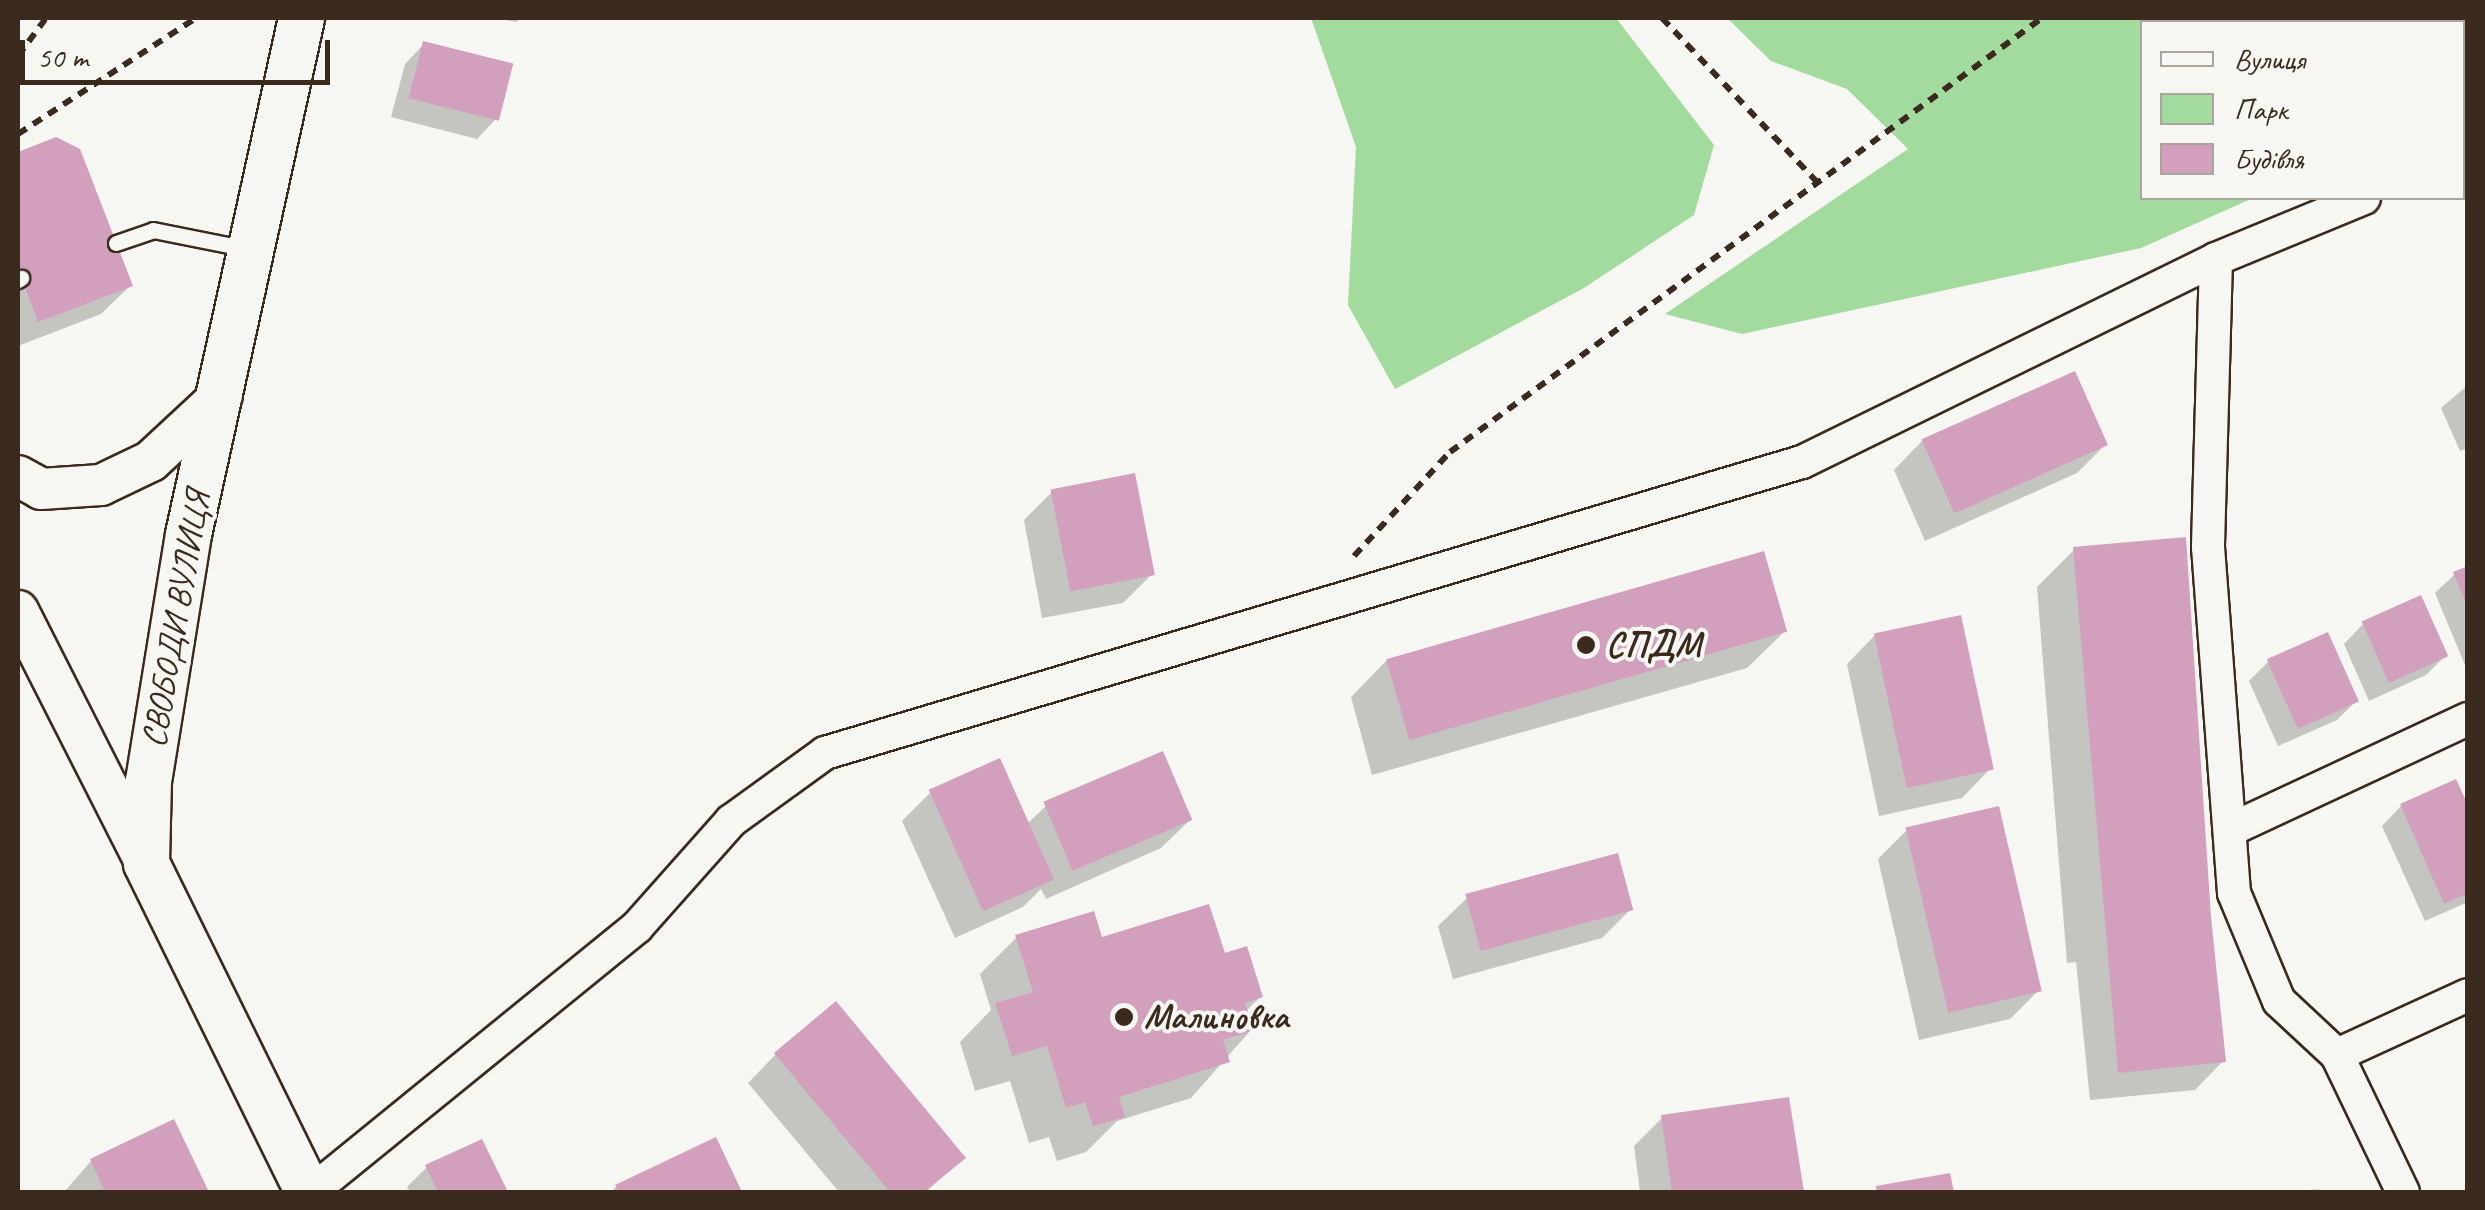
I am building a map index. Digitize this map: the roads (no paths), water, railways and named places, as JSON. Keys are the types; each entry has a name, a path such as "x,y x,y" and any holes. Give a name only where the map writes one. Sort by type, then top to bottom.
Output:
{"main road":[{"name":"СВОБОДИ ВУЛИЦЯ","path":"301,18 222,395 188,534 154,742 146,863 310,1192"}],"street":[{"path":"310,1192 637,927 731,821 825,753 1802,462 2216,260 2359,200"},
{"path":"2216,260 2208,546 2234,894 2279,1001 2337,1055 2403,1192"},
{"path":"18,476 41,488 100,485 150,461 222,395"},
{"path":"18,612 146,863"},
{"path":"2232,829 2468,719"},
{"path":"2337,1055 2468,995"}],"lane":[{"path":"116,243 153,230 252,250"}],"place":[{"name":"СПДМ","path":"1586,645"},
{"name":"Малиновка","path":"1124,1017"}]}
